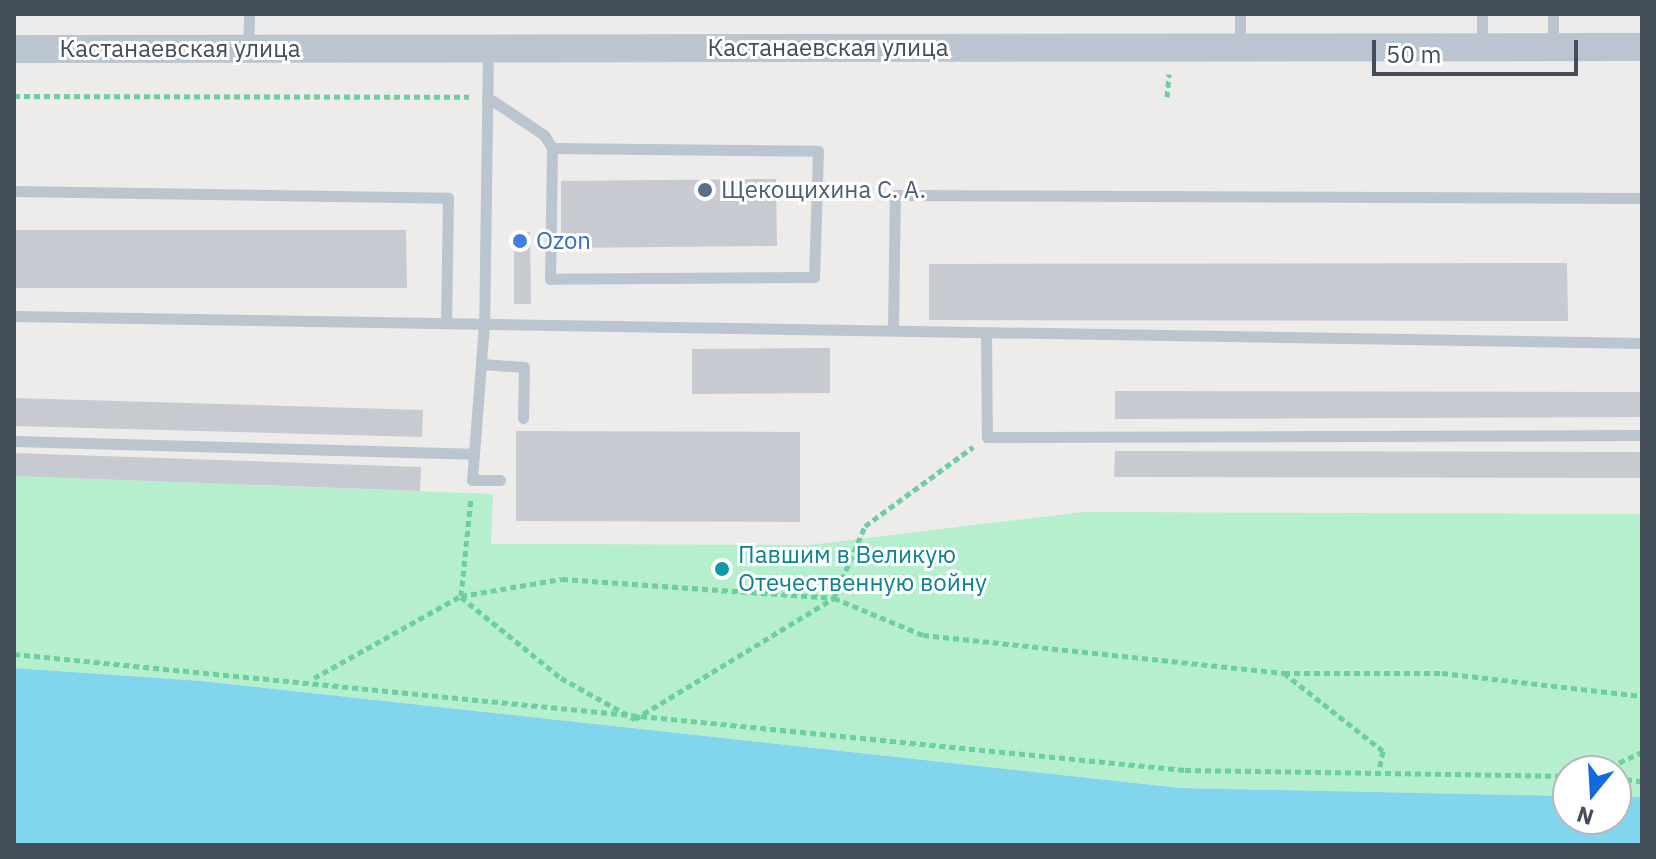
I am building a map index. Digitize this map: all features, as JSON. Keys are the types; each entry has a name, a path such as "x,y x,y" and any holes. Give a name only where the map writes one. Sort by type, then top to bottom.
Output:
{"street":[{"name":"Кастанаевская улица","path":"14,49 1642,47"}],"lane":[{"path":"248,49 249,14"},
{"path":"1240,14 1240,47"},
{"path":"1482,14 1482,46"},
{"path":"1553,14 1553,46"},
{"path":"488,48 484,324 472,480 500,480"},
{"path":"487,97 544,135 552,148 550,279 814,277 818,151 552,148"},
{"path":"14,191 448,198 446,323"},
{"path":"893,330 895,195 1642,198"},
{"path":"14,316 1642,343"},
{"path":"986,332 987,437 1642,435"},
{"path":"481,364 524,367 523,418"},
{"path":"14,441 473,454"}],"path":[{"path":"14,96 487,97"},
{"path":"635,719 834,598 865,526 987,437"},
{"path":"461,596 472,480"},
{"path":"314,678 461,596 562,579 834,598 923,635 1284,673 1442,673 1642,696"},
{"path":"461,596 561,678 635,719"},
{"path":"14,654 314,678 635,719 1185,770 1552,776"},
{"path":"1284,673 1383,751 1378,775"}],"green space":[{"path":"14,476 493,494 491,544 809,545 1083,512 1642,514 1642,797 1632,797 1632,755 1552,755 1552,796 1180,788 201,681 14,668"}],"water":[{"path":"14,668 201,681 1180,788 1552,796 1552,835 1632,835 1632,797 1642,797 1642,845 14,845"}],"building":[{"path":"776,179 777,246 561,248 561,181"},
{"path":"14,230 406,230 407,288 14,288"},
{"path":"514,232 530,232 531,304 514,304"},
{"path":"1567,263 1568,321 929,320 929,264"},
{"path":"830,348 830,393 692,394 692,349"},
{"path":"1115,391 1642,392 1642,417 1115,419"},
{"path":"14,398 423,410 422,437 14,426"},
{"path":"516,431 800,432 800,522 516,521"},
{"path":"1115,451 1642,452 1642,478 1114,477"},
{"path":"14,453 421,467 420,491 14,476"}],"place":[{"name":"Щекощихина С. А.","path":"705,190"},
{"name":"Ozon","path":"520,241"},
{"name":"Павшим в Великую Отечественную войну","path":"722,569"}]}
